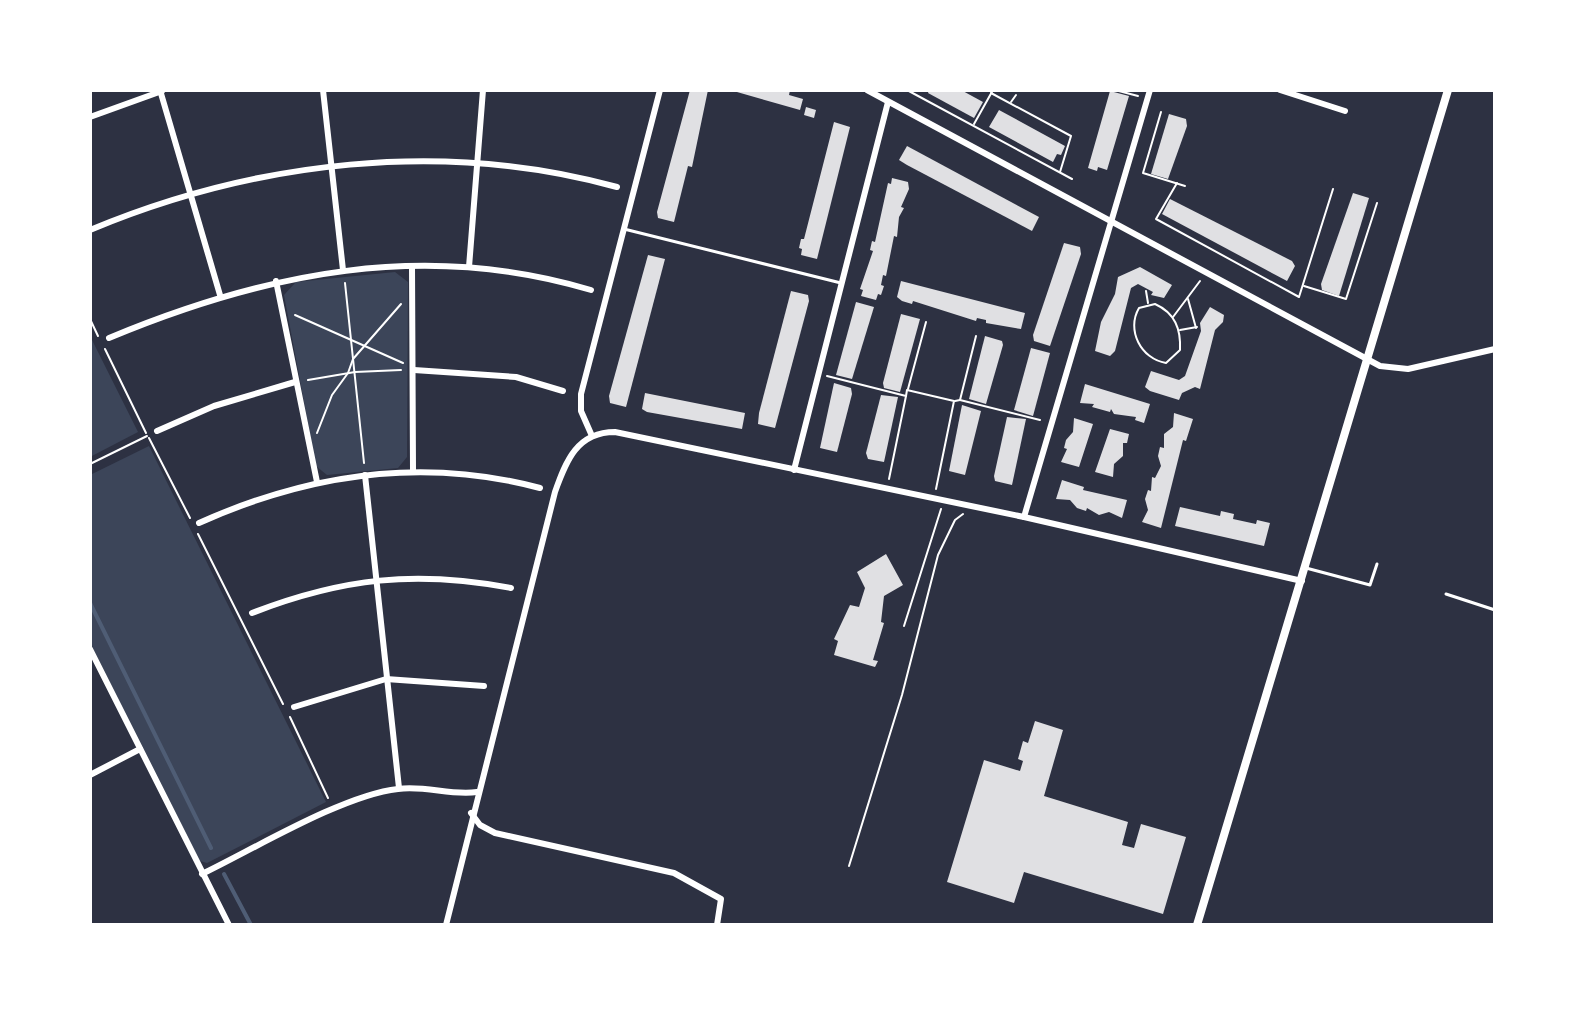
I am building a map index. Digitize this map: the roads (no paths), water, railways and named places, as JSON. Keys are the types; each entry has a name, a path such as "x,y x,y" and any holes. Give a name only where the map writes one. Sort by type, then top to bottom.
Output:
{"street":[{"path":"90,117 161,90 220,295"},
{"path":"323,90 343,270"},
{"path":"469,267 483,90"},
{"path":"592,436 581,411 581,394 660,90"},
{"path":"867,90 1367,360 1395,370 1495,349"},
{"path":"1024,517 1150,90"},
{"path":"1280,90 1345,111"},
{"path":"1197,925 1448,90"},
{"path":"794,470 888,102"},
{"path":"90,230 190,193 275,175 398,161 478,162 569,174 617,187"},
{"path":"412,266 413,470"},
{"path":"109,338 220,295 276,281 343,270 469,267 591,290"},
{"path":"276,281 317,482"},
{"path":"414,370 516,377 563,391"},
{"path":"157,431 214,406 295,382"},
{"path":"446,925 471,813 555,492 569,456 592,436 615,432 1024,517 1302,581"},
{"path":"199,523 238,505 317,482 413,470 476,473 540,488"},
{"path":"365,475 399,788"},
{"path":"252,613 321,589 375,579 456,579 511,588"},
{"path":"90,649 229,925"},
{"path":"294,707 386,679 484,686"},
{"path":"90,775 140,749"},
{"path":"202,874 333,810 399,788 464,794 477,792"},
{"path":"471,813 480,825 495,833 674,873 721,899 717,925"}],"lane":[{"path":"622,229 841,283"},
{"path":"1306,568 1370,585 1377,564"},
{"path":"1446,594 1495,610"}],"waterway":[{"path":"90,603 211,848"},
{"path":"224,874 251,925"}]}
